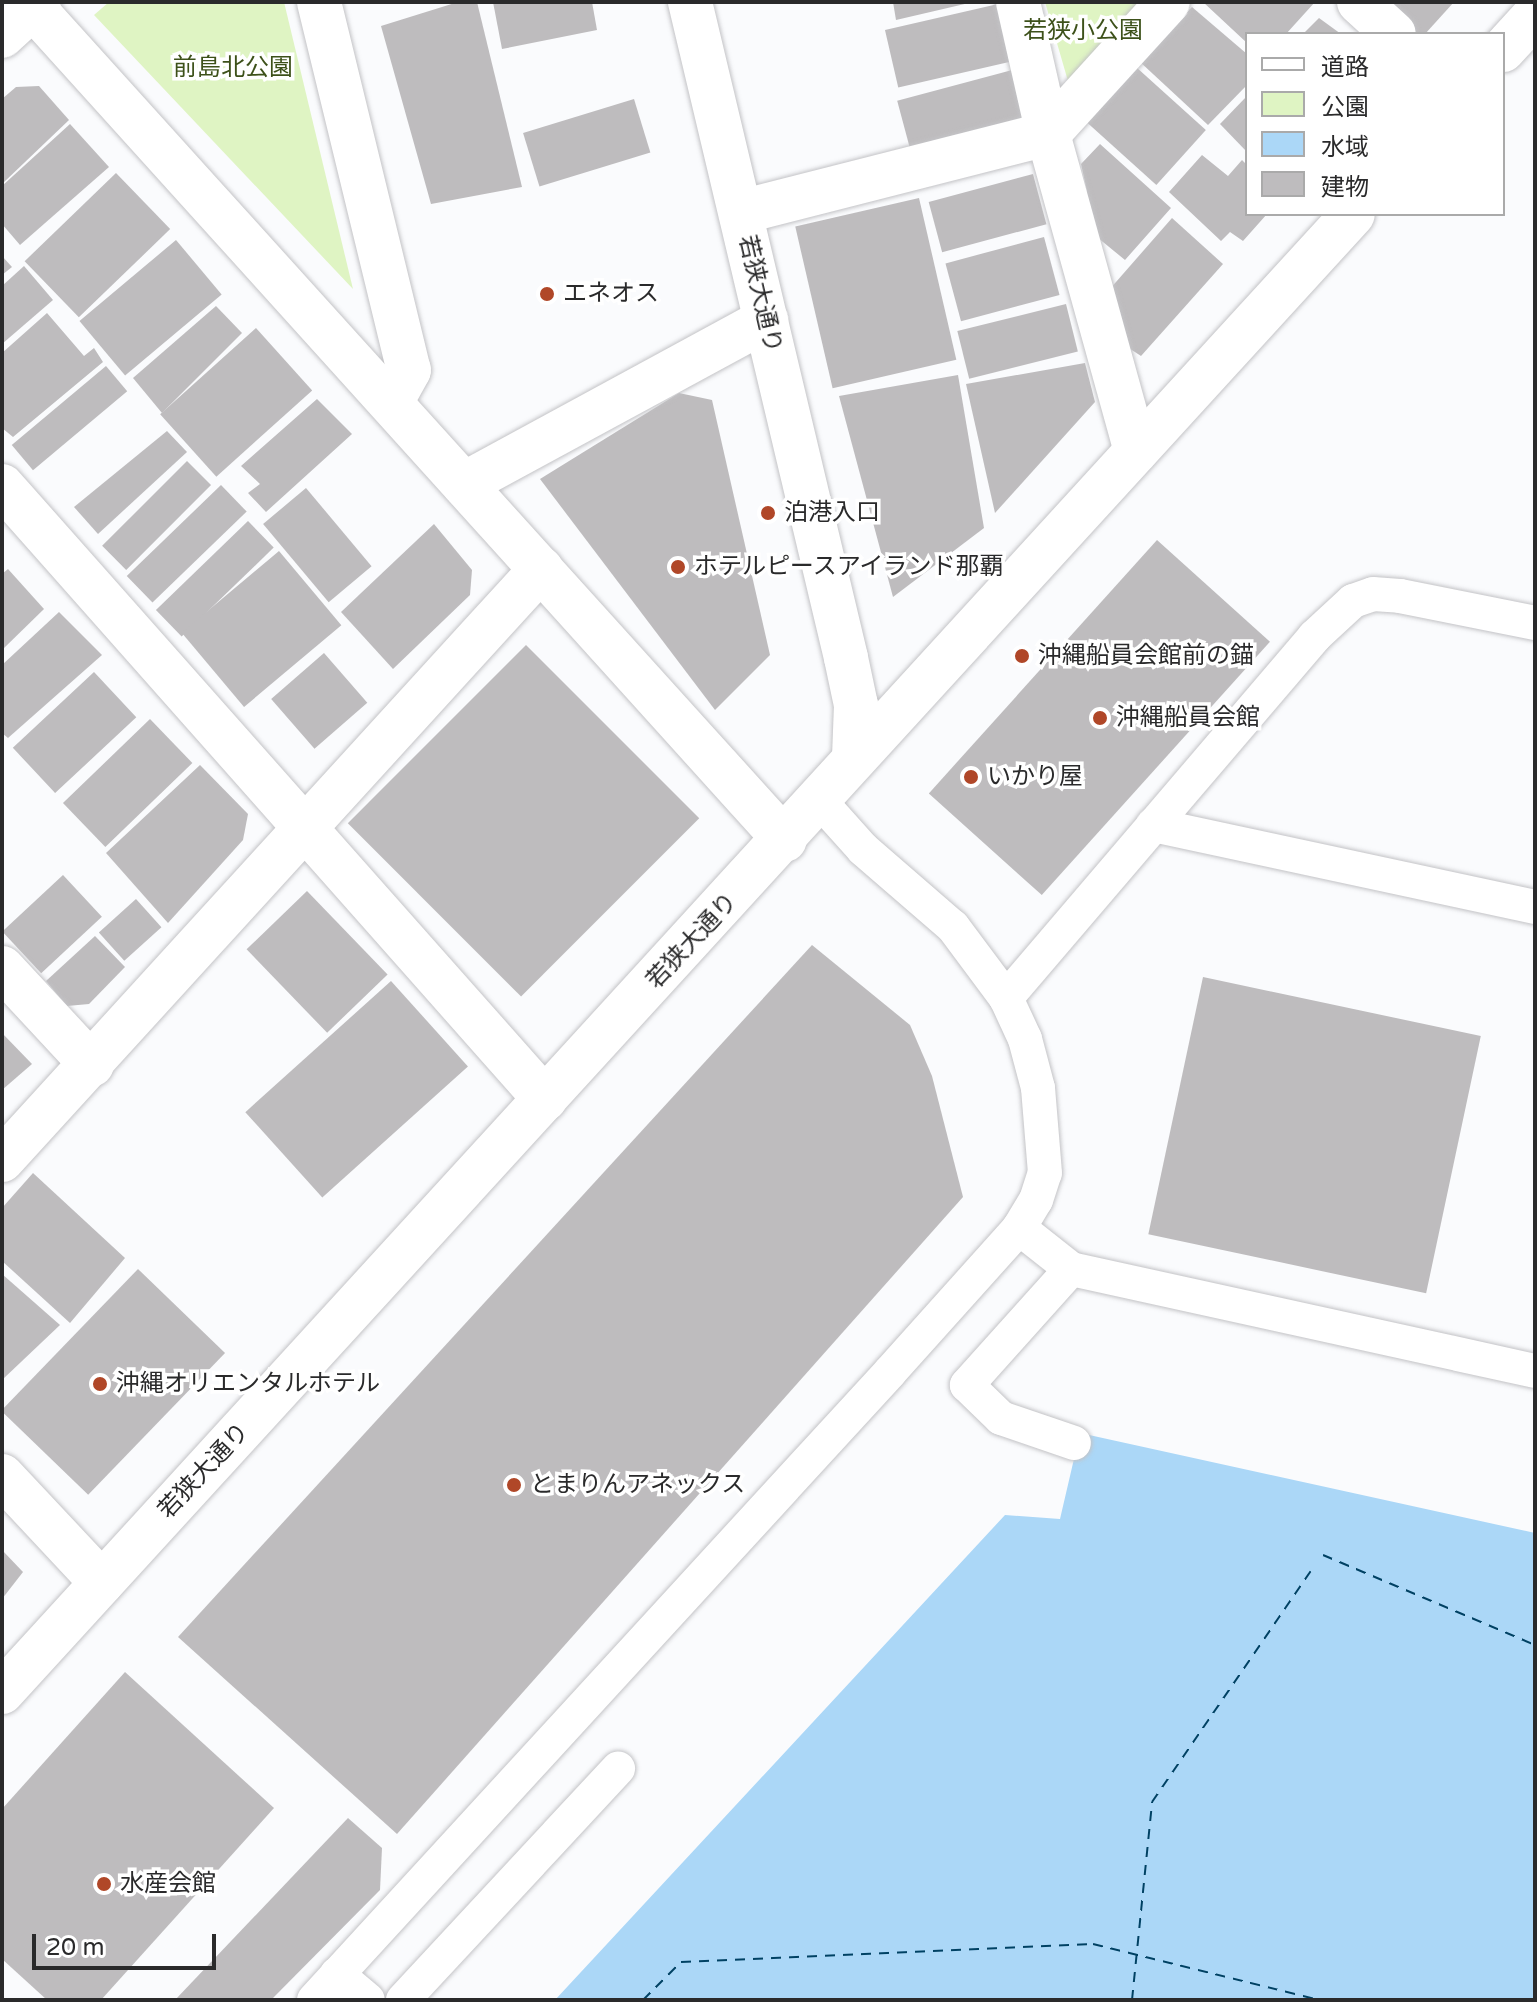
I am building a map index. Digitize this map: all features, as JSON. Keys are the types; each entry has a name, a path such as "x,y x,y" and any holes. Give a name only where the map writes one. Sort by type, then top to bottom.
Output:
{"street":[{"path":"319,2 409,370 392,401"},
{"name":"若狭大通り","path":"2,1692 785,840 854,758 856,705 690,2"},
{"path":"1018,2 1048,134 1136,451"},
{"path":"741,212 1048,134 1168,2"},
{"path":"1359,2 1392,32"},
{"path":"26,12 392,401 785,840"},
{"path":"1505,48 1535,15"},
{"path":"854,758 1351,216"},
{"path":"464,484 766,320"},
{"path":"2,486 545,1099"},
{"path":"2,1160 92,1065 302,827 541,569"},
{"path":"2,968 92,1065"},
{"path":"2,1476 102,1583"}],"lane":[{"path":"1006,998 1314,637 1353,601 1373,594 1400,596 1535,623"},
{"path":"314,2000 1019,1228 1045,1173 1045,1142 1028,1051 1006,998 953,927 863,849 819,800"},
{"path":"1153,825 1535,907"},
{"path":"1019,1228 1071,1269 1535,1371"},
{"path":"1071,1269 967,1385 1001,1418 1074,1443"},
{"path":"403,2000 618,1769"},
{"path":"337,1974 368,2000"}],"green space":[{"name":"前島北公園","path":"109,2 284,2 353,289 94,15"},
{"name":"若狭小公園","path":"1045,2 1148,2 1068,81"}],"water":[{"path":"1080,1433 1535,1533 1535,2000 555,2000 1005,1515 1060,1519"}],"building":[{"path":"458,2 477,2 522,187 431,204 381,26"},
{"path":"493,2 592,2 597,30 502,49"},
{"path":"893,2 969,2 969,3 896,20"},
{"path":"1203,2 1315,2 1288,32 1245,32 1245,41"},
{"path":"1378,2 1454,2 1427,32 1413,32"},
{"path":"998,4 1011,61 898,88 885,30"},
{"path":"1192,7 1245,52 1245,87 1208,125 1139,61"},
{"path":"1319,18 1338,32 1305,32"},
{"path":"1136,67 1206,130 1156,185 1086,122"},
{"path":"1016,69 1032,127 913,159 897,101"},
{"path":"39,86 69,120 2,184 2,99 16,87"},
{"path":"1245,98 1245,150 1220,124"},
{"path":"634,99 650,153 539,186 523,133"},
{"path":"70,124 109,167 20,245 2,224 2,186"},
{"path":"1100,144 1171,208 1125,260 1092,233 1080,205 1087,191 1081,164"},
{"path":"1202,155 1228,176 1242,160 1245,163 1245,216 1265,216 1243,241 1230,232 1221,241 1169,192"},
{"path":"116,173 170,229 79,317 25,261"},
{"path":"1033,174 1046,224 942,252 929,202"},
{"path":"919,198 956,360 833,388 795,227"},
{"path":"1172,218 1223,264 1141,356 1115,339 1109,290"},
{"path":"1044,237 1060,295 961,321 945,263"},
{"path":"176,240 222,294 125,375 79,321"},
{"path":"2,256 12,267 2,275"},
{"path":"24,266 53,300 2,344 2,286"},
{"path":"1066,304 1078,352 969,379 957,331"},
{"path":"216,306 242,333 162,413 133,378"},
{"path":"47,313 84,356 94,348 103,362 13,437 2,428 2,353"},
{"path":"256,328 312,390 216,477 160,414"},
{"path":"1085,363 1095,402 995,513 966,384"},
{"path":"106,366 127,391 33,470 12,445"},
{"path":"958,375 984,528 893,597 839,396"},
{"name":"ホテルピースアイランド那覇","path":"679,393 712,400 770,655 715,710 540,479"},
{"path":"317,399 352,434 266,512 248,493 260,484 241,466"},
{"path":"167,431 187,452 98,534 74,507"},
{"path":"187,461 211,485 126,570 102,546"},
{"path":"221,485 247,512 152,603 127,576"},
{"path":"306,488 372,566 329,602 263,524"},
{"path":"248,521 274,548 182,637 156,610"},
{"path":"434,524 472,570 470,595 393,669 341,612"},
{"name":"沖縄船員会館","path":"1157,540 1270,642 1042,895 929,793"},
{"path":"279,551 341,625 244,707 182,633"},
{"path":"8,569 44,609 2,650 2,574"},
{"path":"59,612 102,655 8,738 2,733 2,665"},
{"path":"526,645 699,818 521,996 348,823"},
{"path":"324,653 367,703 314,749 271,699"},
{"path":"94,672 136,717 55,793 13,748"},
{"path":"150,719 192,763 105,847 63,803"},
{"path":"200,765 248,814 243,840 168,923 106,853"},
{"path":"63,875 102,917 41,973 2,932"},
{"path":"307,891 388,974 327,1033 247,949"},
{"path":"136,899 161,927 124,961 99,932"},
{"path":"95,936 125,967 89,1004 67,1006 46,981"},
{"name":"とまりんアネックス","path":"812,945 910,1025 932,1076 963,1197 397,1834 178,1637"},
{"path":"1203,977 1481,1036 1426,1293 1148,1234"},
{"path":"391,981 468,1066 322,1198 245,1112"},
{"path":"2,1033 32,1064 2,1090"},
{"path":"33,1173 125,1258 70,1323 2,1261 2,1208"},
{"name":"沖縄オリエンタルホテル","path":"138,1269 225,1353 88,1495 2,1410"},
{"path":"2,1274 60,1325 2,1380"},
{"path":"2,1550 23,1572 2,1599"},
{"name":"水産会館","path":"125,1672 274,1808 101,2000 47,2000 2,1959 2,1809"},
{"path":"348,1818 382,1848 380,1890 271,2000 175,2000"}],"ferry route":[{"path":"1323,1555 1535,1645"},
{"path":"1132,2000 1152,1802 1311,1571"},
{"path":"643,2000 681,1962 1093,1944 1320,2000"}],"place":[{"name":"エネオス","path":"547,294"},
{"name":"泊港入口","path":"768,513"},
{"name":"ホテルピースアイランド那覇","path":"678,567"},
{"name":"沖縄船員会館前の錨","path":"1022,656"},
{"name":"沖縄船員会館","path":"1100,718"},
{"name":"いかり屋","path":"971,777"},
{"name":"沖縄オリエンタルホテル","path":"100,1384"},
{"name":"とまりんアネックス","path":"514,1485"},
{"name":"水産会館","path":"104,1884"}]}
